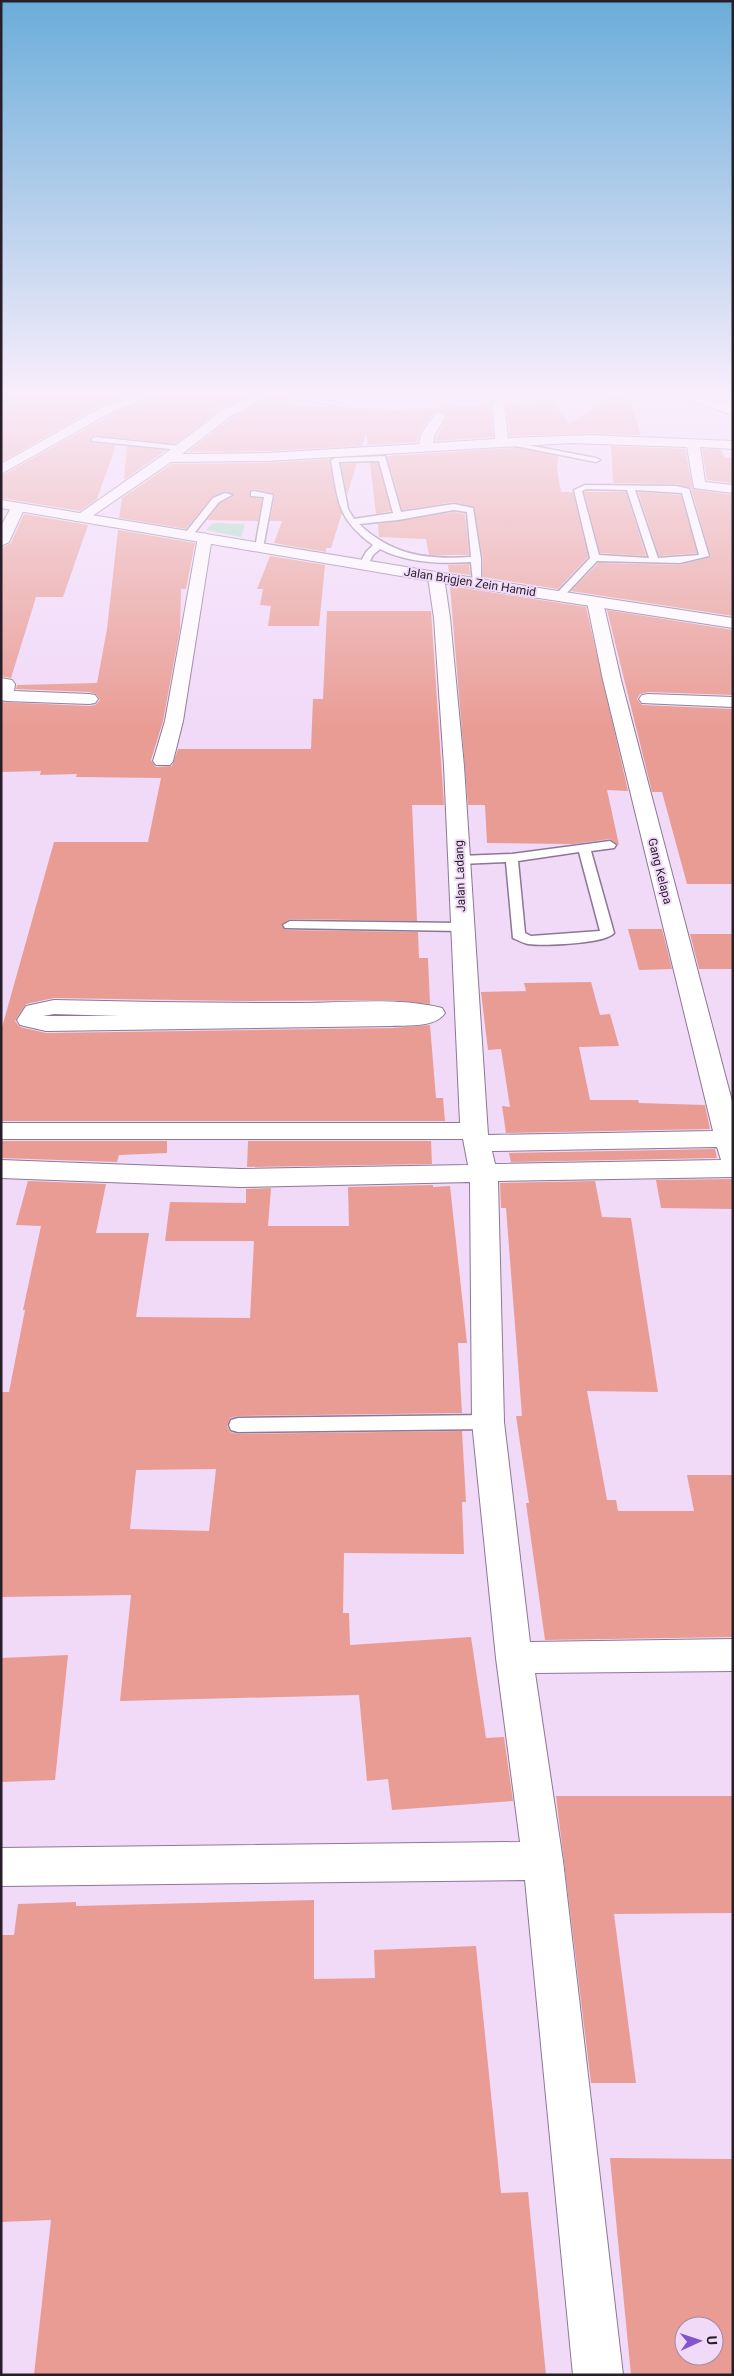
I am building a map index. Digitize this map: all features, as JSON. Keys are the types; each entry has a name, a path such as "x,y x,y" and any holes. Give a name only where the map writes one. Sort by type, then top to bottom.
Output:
{"street":[{"path":"1,542 18,508"},
{"name":"Jalan Brigjen Zein Hamid","path":"23,508 436,577 733,623"},
{"path":"80,518 95,508"},
{"path":"163,761 174,720 197,536"},
{"name":"Jalan Ladang","path":"436,577 443,628 460,860 461,927 466,1012 478,1150 488,1422 514,1658 543,1861 598,2375"},
{"name":"Gang Kelapa","path":"595,602 612,680 731,1145"},
{"path":"1,683 6,684 4,695 6,696 90,699"},
{"path":"648,699 733,702"},
{"path":"101,1016 191,1016 390,1010 433,1013 466,1012"},
{"path":"1,1130 478,1150 733,1168"},
{"path":"1,1169 240,1178 478,1150 731,1145"},
{"path":"514,1658 733,1655"},
{"path":"1,1867 543,1861"}],"lane":[{"path":"197,536 212,508"},
{"path":"259,548 267,508"},
{"path":"344,508 352,522 379,546 420,557 449,560 476,559"},
{"path":"396,508 398,517"},
{"path":"352,522 398,517 449,508"},
{"path":"459,508 470,510 478,583"},
{"path":"582,508 595,558"},
{"path":"637,508 654,560"},
{"path":"560,595 595,558 654,560 696,559 704,556 690,508"},
{"path":"364,565 369,554 379,546"},
{"path":"460,860 512,858 610,845"},
{"path":"512,858 512,885 518,935 529,940 604,935 608,930 584,848"},
{"path":"290,925 461,927"},
{"path":"238,1425 488,1422"}],"green space":[{"path":"213,523 245,524 241,537 206,530"}],"building":[{"path":"61,508 84,508 80,511"},
{"path":"121,508 203,508 186,529 119,518"},
{"path":"216,508 260,508 258,521 207,520"},
{"path":"272,508 340,508 342,513 331,548 326,548 326,552 274,543 282,521 270,521"},
{"path":"375,508 390,508 391,511 376,514"},
{"path":"474,508 577,508 588,557 558,589 483,577 483,559"},
{"path":"588,508 631,508 646,556 600,553"},
{"path":"643,508 685,508 697,553 659,556"},
{"path":"697,508 733,508 733,616 571,591 598,563 680,565 711,557"},
{"path":"454,512 465,514 469,555 429,555 426,539 379,537 378,524"},
{"path":"24,514 88,525 63,597 36,597 11,678 1,676 1,548 11,543"},
{"path":"118,530 195,543 186,589 181,589 180,629 163,721 151,760 156,767 172,766 178,749 311,749 313,699 323,699 327,611 431,611 444,805 412,805 417,921 290,919 281,925 285,930 418,932 419,958 428,958 430,1004 390,1000 239,1001 54,998 26,1004 15,1021 20,1027 46,1033 392,1028 430,1025 436,1098 443,1098 445,1121 1,1121 1,1031 54,842 148,842 161,778 76,777 77,774 40,775 41,771 1,772 1,702 89,706 95,705 100,700 96,694 89,692 16,689 17,685 97,683 107,629"},
{"path":"270,556 325,565 319,626 268,626 271,606 260,605 263,589 257,589"},
{"path":"469,564 470,575 449,572 448,565"},
{"path":"450,586 586,607 628,791 607,790 619,845 610,839 573,844 487,843 485,805 468,805"},
{"path":"607,610 733,630 733,695 648,692 640,694 637,699 642,705 733,709 733,884 687,884 662,792 652,792"},
{"path":"628,929 662,929 672,969 639,970"},
{"path":"690,934 733,934 733,969 699,969"},
{"path":"591,982 600,1015 610,1014 619,1046 579,1047 590,1100 638,1100 639,1103 705,1105 710,1129 506,1133 502,1106 510,1107 501,1049 488,1050 481,992 526,991 524,983"},
{"path":"1,1141 167,1141 167,1153 119,1155 117,1162 1,1158"},
{"path":"248,1141 431,1141 432,1164 247,1167"},
{"path":"715,1149 717,1158 511,1162 509,1153"},
{"path":"733,1179 733,1209 661,1208 656,1180"},
{"path":"28,1181 106,1184 96,1233 149,1233 136,1317 250,1318 254,1241 165,1241 170,1202 246,1203 246,1189 271,1188 268,1226 349,1226 348,1187 450,1186 467,1343 458,1343 462,1413 238,1416 230,1418 227,1426 230,1432 238,1434 462,1431 466,1502 462,1502 464,1554 344,1553 343,1613 349,1613 350,1645 471,1637 486,1738 504,1737 513,1801 392,1810 388,1779 367,1781 359,1695 120,1701 131,1595 1,1597 1,1392 9,1392 25,1310 23,1310 41,1226 16,1225","holes":["216,1469 209,1531 130,1529 136,1470"]},
{"path":"595,1181 602,1217 631,1218 658,1392 587,1391 607,1500 616,1500 618,1511 694,1511 687,1475 733,1475 733,1637 545,1640 526,1503 529,1503 516,1416 522,1416 506,1208 501,1208 500,1183"},
{"path":"68,1655 55,1780 1,1782 1,1658"},
{"path":"556,1796 733,1796 733,1913 614,1914 636,2083 591,2083"},
{"path":"314,1900 314,1979 375,1978 374,1950 476,1946 501,2193 528,2192 546,2375 34,2375 51,2220 1,2222 1,1935 14,1935 18,1904 76,1902 76,1906"},
{"path":"610,2158 733,2159 733,2375 631,2375"}]}
